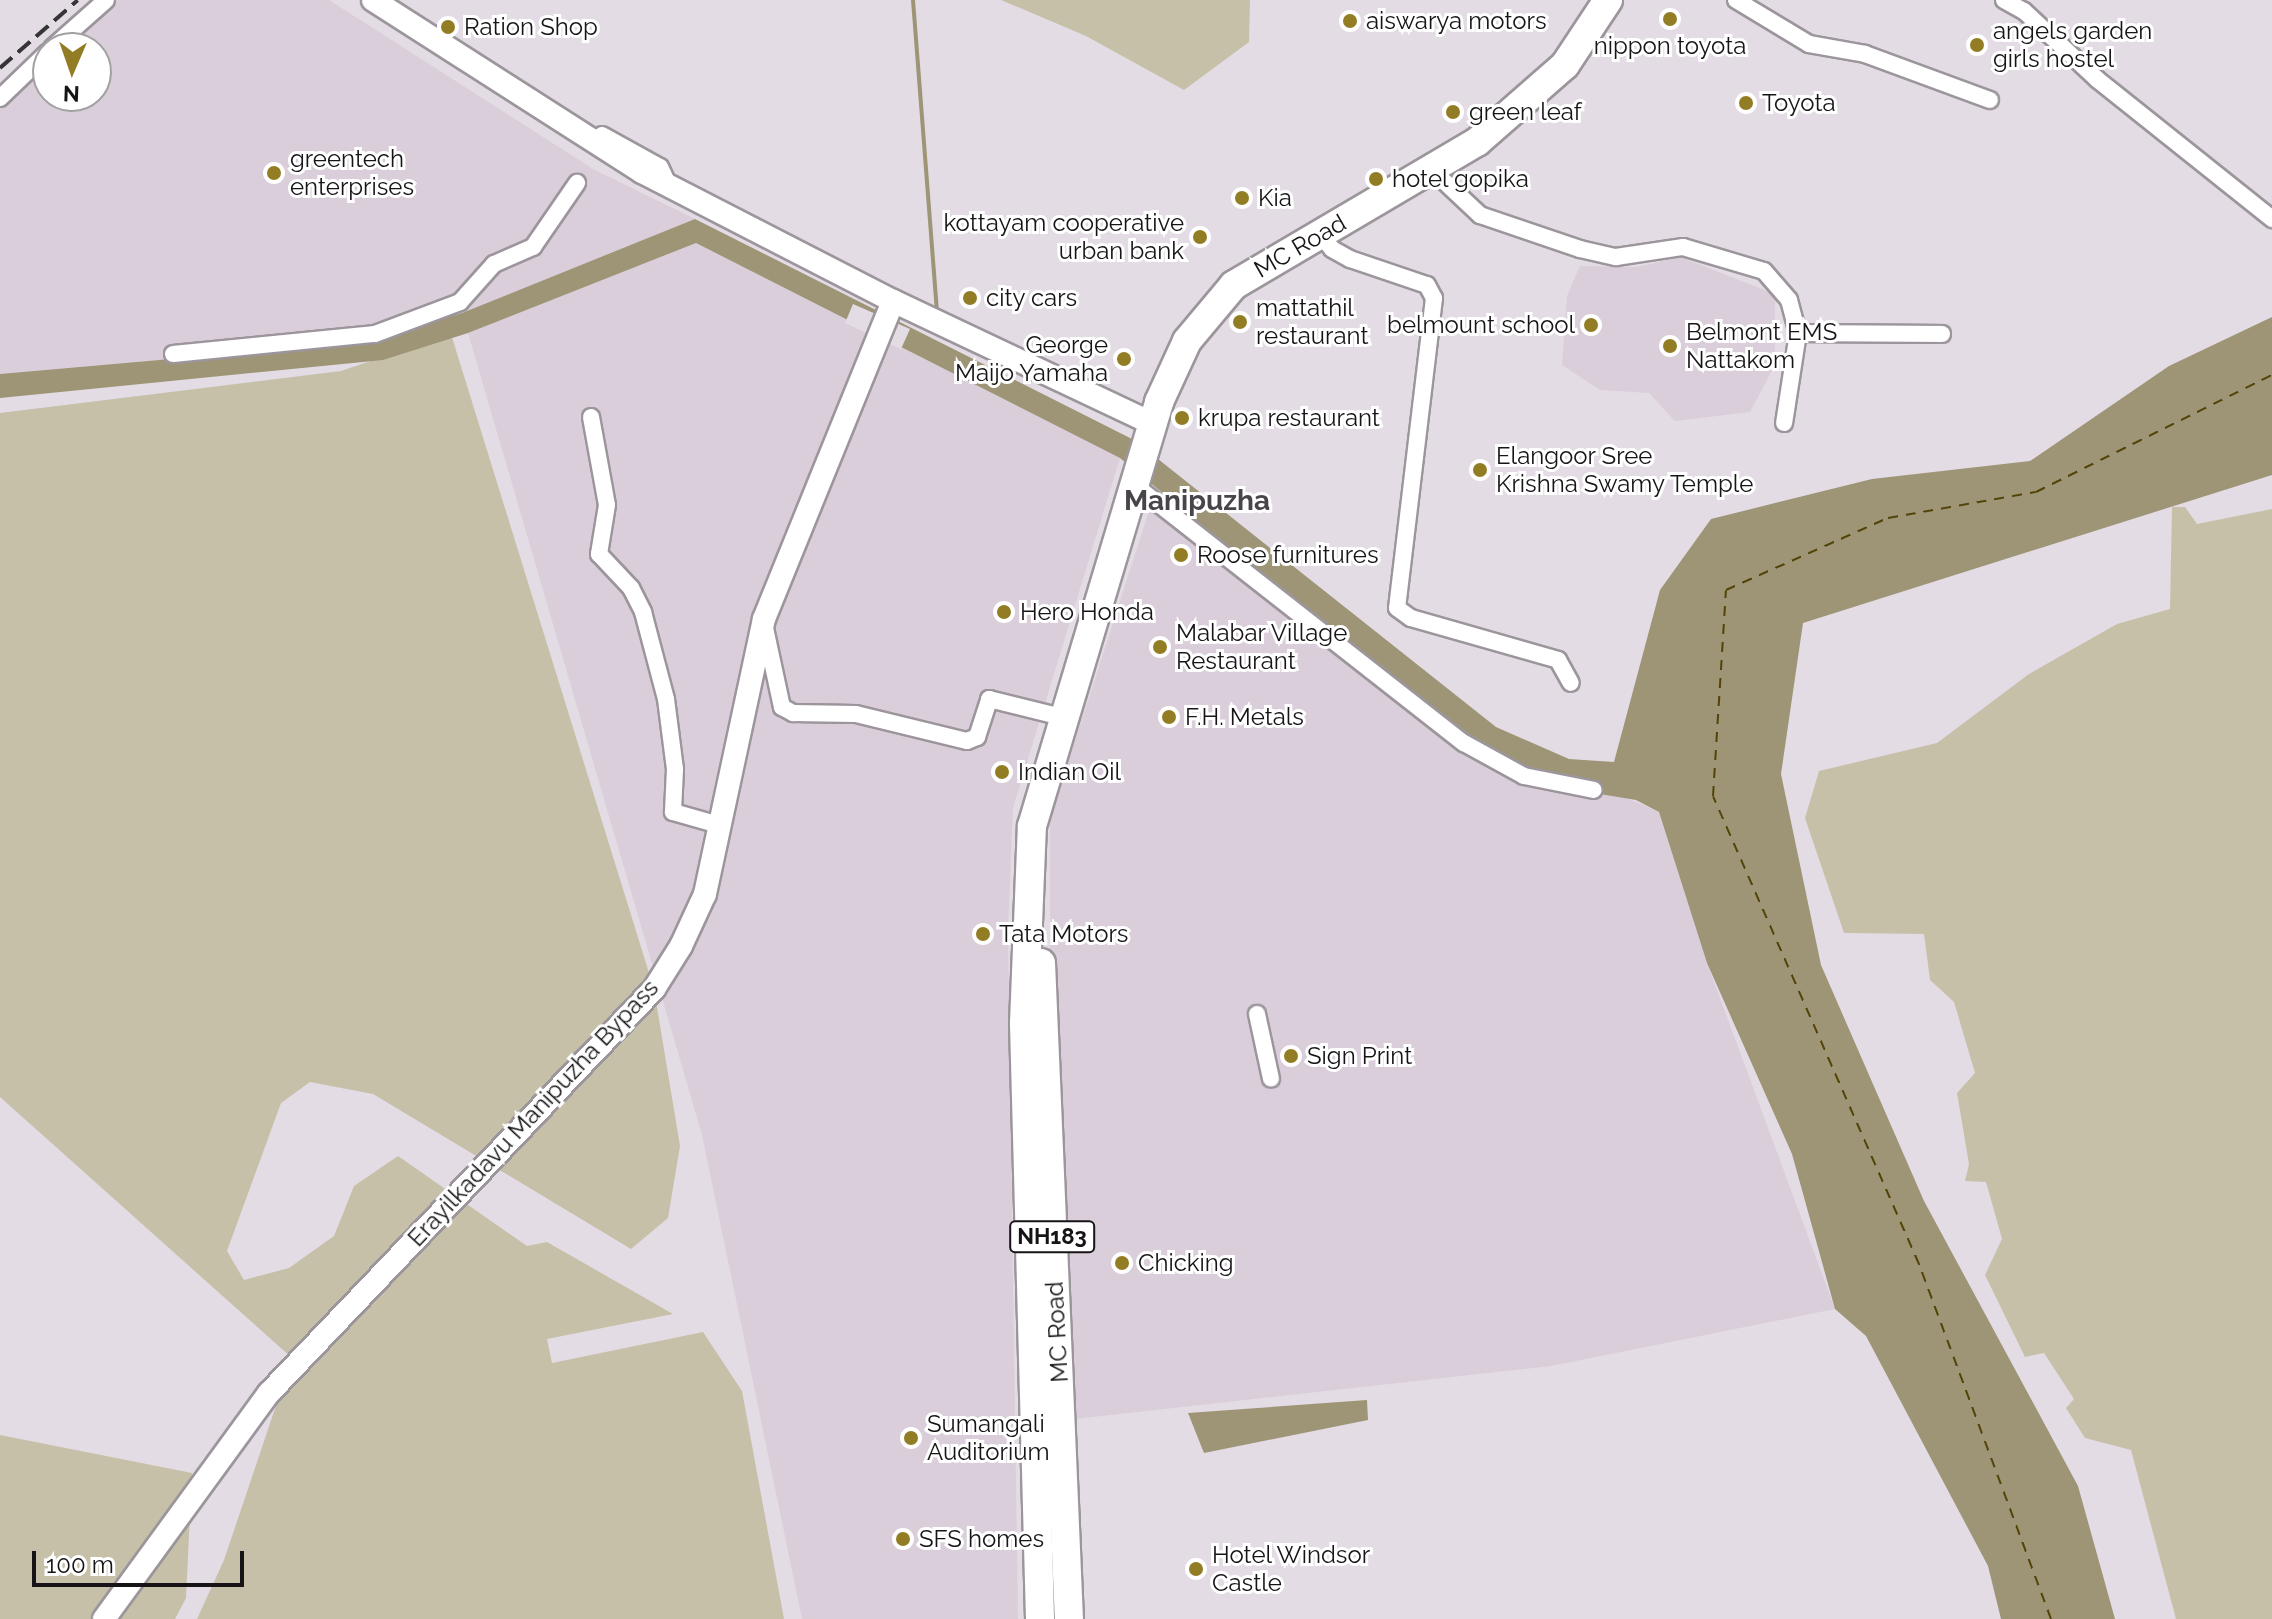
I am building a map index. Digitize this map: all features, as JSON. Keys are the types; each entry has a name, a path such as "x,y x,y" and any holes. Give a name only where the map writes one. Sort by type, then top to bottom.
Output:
{"highway":[{"name":"MC Road","path":"1039,1612 1024,1023 1030,855 1038,793 1140,477 1153,424 1187,341 1208,312 1241,280 1477,142 1549,81 1578,48 1608,0"},
{"name":"MC Road","path":"1030,855 1044,995 1069,1610"},
{"path":"1039,1612 1069,1610"}],"main road":[{"path":"373,0 642,172 893,301 1153,424"},
{"name":"Erayilkadavu Manipuzha Bypass","path":"104,1619 269,1393 654,989 705,894 764,619 893,301"}],"street":[{"path":"70,32 106,0"},
{"path":"383,0 566,115 660,167 668,184"},
{"path":"1736,0 1809,44 1865,54 1990,100"},
{"path":"2004,0 2024,11 2098,80 2272,219"},
{"path":"0,98 32,67"},
{"path":"1432,170 1480,215 1580,249 1616,257 1683,247 1764,271 1789,300 1798,333 1784,423"},
{"path":"173,354 375,334 460,302 494,264 533,247 577,183"},
{"path":"1320,234 1332,249 1350,259 1427,285 1434,298 1397,608 1411,618 1558,660 1571,683"},
{"path":"1798,333 1942,334"},
{"path":"591,417 607,505 599,554 631,588 643,612 666,699 675,769 673,812 719,825"},
{"path":"1140,477 1464,743 1524,776 1594,790"},
{"path":"764,619 782,707 793,713 856,714 967,741 977,737 989,699 1062,717"},
{"path":"1257,1014 1271,1079"}],"shaded area":[{"path":"112,0 329,0 593,169 695,219 462,313 363,342 0,374 0,95 32,68 32,112 112,112 112,32 75,32"},
{"path":"1001,0 1250,0 1249,42 1184,90 1086,36"},
{"path":"695,219 1134,440 1496,727 1569,759 1614,762 1660,590 1711,519 1872,479 2030,461 2169,366 2272,317 2272,475 1803,623 1781,774 1821,965 1924,1201 2078,1486 2115,1619 2001,1619 1988,1566 1866,1336 1835,1309 1792,1154 1707,963 1659,812 1636,800 1546,785 1433,715 1120,458 696,243 468,333 383,360 0,398 0,374 363,342 462,313"},
{"path":"696,243 1120,458 1013,808 1008,930 1018,1619 802,1619 702,1135 468,333"},
{"name":"Belmont EMS Nattakom","path":"1680,257 1775,294 1775,365 1750,412 1675,421 1649,393 1600,390 1562,365 1567,296 1580,266 1637,267"},
{"path":"451,334 654,989 680,1146 668,1218 631,1249 373,1094 310,1082 281,1103 227,1251 244,1280 289,1268 334,1236 354,1186 398,1156 527,1246 547,1242 673,1314 547,1339 552,1363 703,1332 742,1391 784,1619 197,1619 224,1560 292,1358 0,1097 0,413 341,371"},
{"path":"1156,489 1433,715 1659,812 1707,963 1835,1309 1551,1366 1066,1420 1050,1014 1050,819"},
{"path":"2172,507 2185,507 2197,524 2272,509 2272,1619 2176,1619 2131,1450 2085,1438 2066,1408 2074,1399 2044,1353 2025,1357 1985,1275 2002,1239 1986,1182 1965,1181 1969,1164 1957,1093 1975,1073 1954,1002 1930,980 1924,934 1844,933 1805,818 1819,771 1937,743 2029,674 2117,624 2170,609"},
{"path":"1367,1400 1368,1420 1204,1453 1188,1413"},
{"path":"0,1435 192,1473 186,1598 175,1619 0,1619"}],"pier":[{"path":"853,304 910,329 901,349 845,323"}],"waterway":[{"path":"913,0 937,312"}],"ferry route":[{"path":"2051,1619 1919,1264 1713,796 1726,590 1888,518 2036,492 2272,375"}],"railway":[{"path":"0,68 78,0"}],"place":[{"name":"nippon toyota","path":"1670,19"},
{"name":"aiswarya motors","path":"1350,21"},
{"name":"Ration Shop","path":"448,27"},
{"name":"angels garden girls hostel","path":"1977,45"},
{"name":"Toyota","path":"1746,103"},
{"name":"green leaf","path":"1453,112"},
{"name":"greentech enterprises","path":"274,173"},
{"name":"hotel gopika","path":"1376,179"},
{"name":"Kia","path":"1242,198"},
{"name":"kottayam cooperative urban bank","path":"1200,237"},
{"name":"city cars","path":"970,298"},
{"name":"mattathil restaurant","path":"1240,322"},
{"name":"belmount school","path":"1591,325"},
{"name":"Belmont EMS Nattakom","path":"1670,346"},
{"name":"George Maijo Yamaha","path":"1124,359"},
{"name":"krupa restaurant","path":"1182,418"},
{"name":"Elangoor Sree Krishna Swamy Temple","path":"1480,470"},
{"name":"Roose furnitures","path":"1181,555"},
{"name":"Hero Honda","path":"1004,612"},
{"name":"Malabar Village Restaurant","path":"1160,647"},
{"name":"F.H. Metals","path":"1169,717"},
{"name":"Indian Oil","path":"1002,772"},
{"name":"Tata Motors","path":"983,934"},
{"name":"Sign Print","path":"1291,1056"},
{"name":"Chicking","path":"1122,1263"},
{"name":"Sumangali Auditorium","path":"911,1438"},
{"name":"SFS homes","path":"903,1539"},
{"name":"Hotel Windsor Castle","path":"1196,1569"}],"district":[{"name":"Manipuzha","path":"1197,501"}]}
